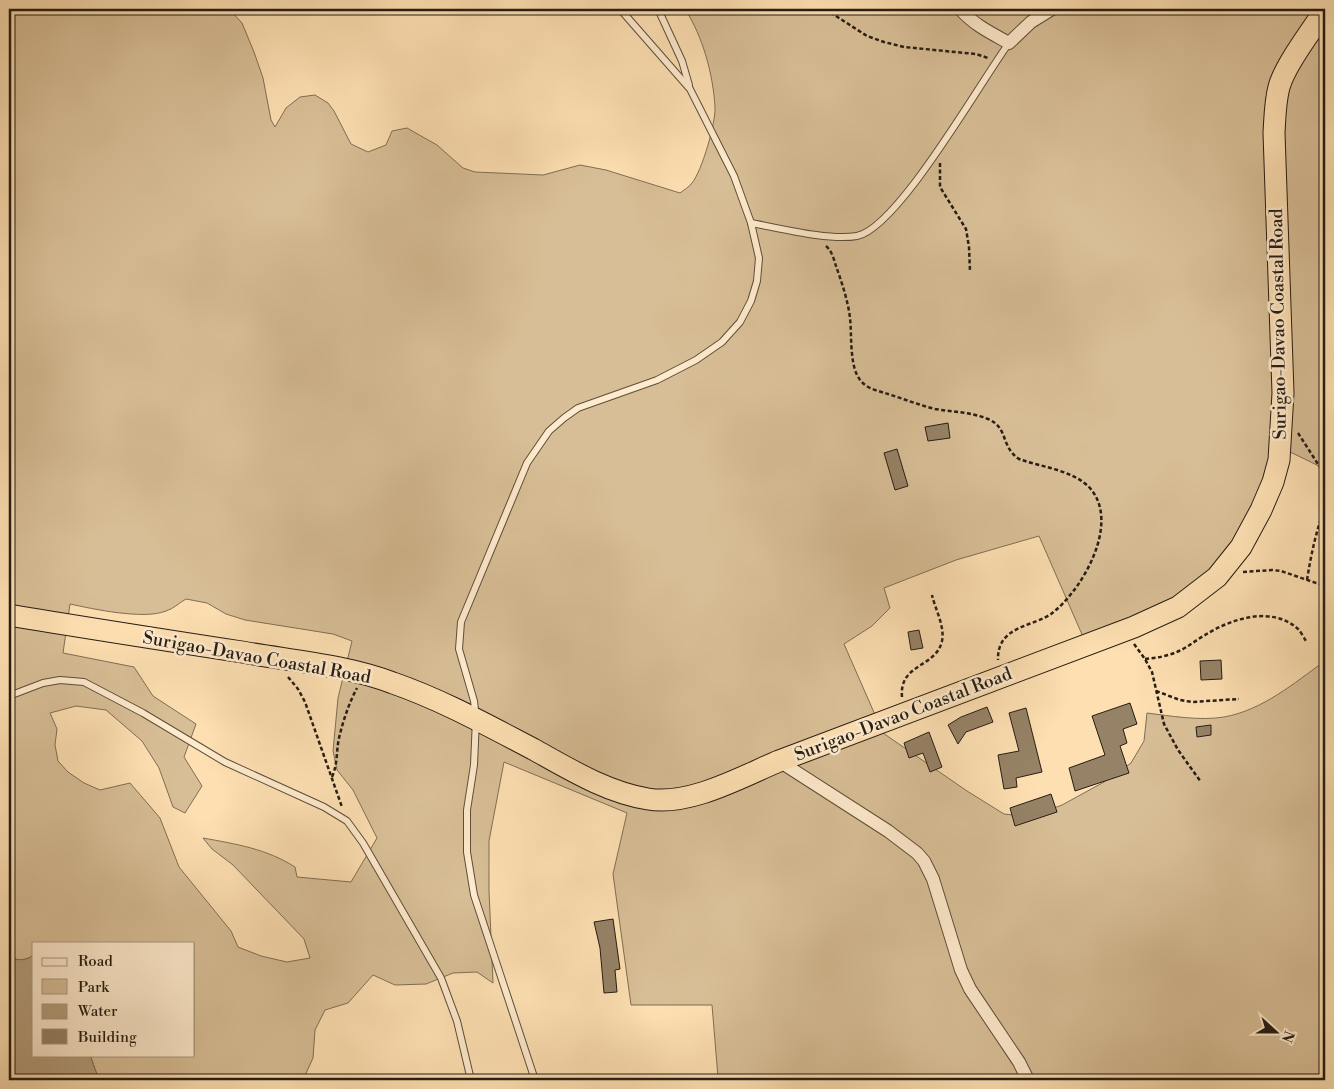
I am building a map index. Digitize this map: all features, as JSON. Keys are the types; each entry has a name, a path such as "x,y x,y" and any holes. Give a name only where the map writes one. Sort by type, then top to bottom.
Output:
{"highway":[{"name":"Surigao-Davao Coastal Road","path":"9,615 303,661 365,674 426,695 476,719 588,780 623,793 649,799 682,798 702,792 906,712 1129,629 1178,607 1217,578 1241,546 1262,510 1279,460 1283,414 1274,133 1275,104 1279,85 1322,11"}],"street":[{"path":"960,9 979,27 1009,43 1030,22 1052,9"},
{"path":"779,761 888,831 917,853 924,861 933,879 967,984 1028,1080"}],"lane":[{"path":"620,9 690,89"},
{"path":"535,1080 474,895 470,873 467,852 467,810 474,765 476,719 474,701 459,649 460,622 527,463 549,431 578,408 657,380 696,360 722,342 740,322 751,301 757,281 758,258 751,223 734,176 690,89 682,61 658,9"},
{"path":"751,223 845,237 859,235 874,229 886,218 942,147 996,60 1009,43"},
{"path":"9,696 43,683 60,680 84,682 143,713 225,762 324,807 347,820 363,843 441,978 457,1021 471,1080"}],"path":[{"path":"825,9 867,36 884,42 911,48 976,54 996,60"},
{"path":"942,147 940,187 966,229 970,271"},
{"path":"810,233 830,249 839,274 850,317 852,351 856,373 860,381 867,386 935,409 989,419 1003,431 1011,453 1019,459 1079,480 1089,487 1096,496 1102,520 1101,535 1085,574 1070,598 1051,614 1039,621 1018,627 1009,635 998,654 998,678"},
{"path":"1283,414 1305,442 1325,474"},
{"path":"1307,580 1314,540 1325,507"},
{"path":"1222,572 1281,571 1325,586"},
{"path":"906,712 901,696 904,680 909,672 938,653 942,640 942,630 932,595"},
{"path":"1145,659 1158,658 1179,651 1226,624 1255,617 1268,616 1283,621 1298,629 1306,642"},
{"path":"1129,629 1134,644 1152,672 1164,724 1178,750 1201,782"},
{"path":"332,777 337,764 339,737 348,707 365,674"},
{"path":"287,675 305,702 347,820"},
{"path":"1156,691 1180,700 1192,702 1239,699"}],"green space":[{"path":"9,9 229,9 242,23 254,52 263,78 271,120 275,127 286,108 300,97 315,95 328,103 334,111 351,144 368,152 386,145 392,131 407,128 437,145 463,168 475,172 543,175 580,165 606,170 680,193 692,183 700,168 715,114 712,82 706,56 697,31 685,9 1325,9 1325,469 1280,447 1263,505 1214,566 1171,602 1084,639 1039,536 956,560 884,588 890,608 872,626 844,644 883,733 1004,814 1030,817 1062,805 1104,782 1131,763 1144,741 1147,713 1186,718 1215,718 1238,713 1278,695 1325,661 1325,1080 776,1080 764,1075 718,1077 712,1005 631,1005 613,874 627,813 504,762 489,841 493,983 477,972 453,973 426,984 395,985 373,975 348,1003 325,1010 315,1030 313,1058 303,1080 99,1080 90,1056 195,1056 195,942 32,942 32,956 26,959 9,957","holes":["186,599 207,603 226,614 245,620 333,634 352,641 338,698 333,751 337,770 353,790 377,838 351,882 297,877 295,867 262,851 203,838 212,849 233,865 304,939 310,958 287,962 261,956 238,947 231,931 179,867 160,818 130,783 100,790 84,783 68,772 58,761 55,745 57,729 50,713 76,706 106,710 142,741 159,768 173,807 185,813 202,786 184,757 196,724 153,696 134,667 63,653 70,604 118,613 145,614 169,610"]}],"water":[{"path":"32,956 32,1056 90,1056 99,1080 9,1080 9,957 22,960"}],"building":[{"path":"948,423 950,438 928,441 925,427"},
{"path":"897,449 908,486 895,490 884,453"},
{"path":"919,630 923,648 911,650 908,632"},
{"path":"1221,660 1222,679 1201,680 1200,661"},
{"path":"1130,703 1137,724 1123,729 1127,743 1120,746 1129,773 1075,791 1069,768 1105,755 1092,716"},
{"path":"987,707 993,722 966,732 958,744 948,725 961,717"},
{"path":"1026,708 1042,772 1016,778 1017,787 1004,789 998,755 1019,751 1009,713"},
{"path":"1211,725 1211,735 1197,737 1196,727"},
{"path":"929,732 942,767 930,772 923,753 909,758 904,743"},
{"path":"1051,794 1057,812 1015,826 1010,808"},
{"path":"613,919 620,969 615,970 617,992 604,993 600,948 594,922"}]}
